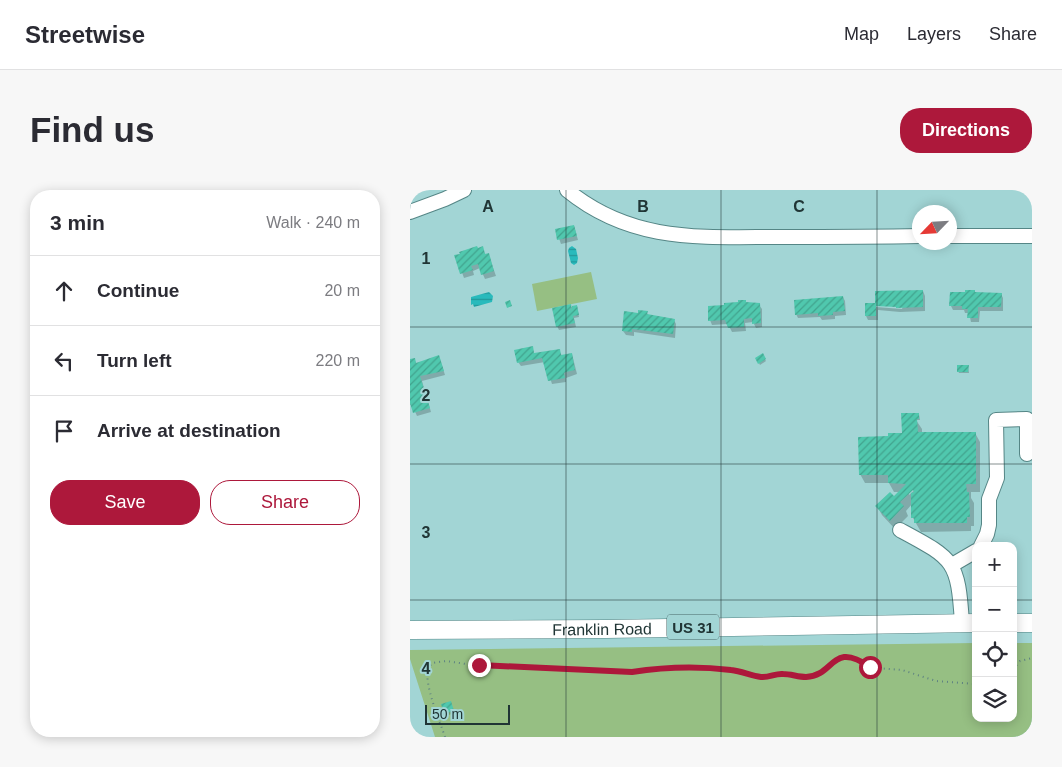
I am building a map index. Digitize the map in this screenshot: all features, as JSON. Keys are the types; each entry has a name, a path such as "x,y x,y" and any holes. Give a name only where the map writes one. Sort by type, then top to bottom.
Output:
{"main road":[{"path":"1017,623 1032,622"},
{"name":"Franklin Road","path":"410,630 969,623"}],"street":[{"path":"410,212 464,190"},
{"path":"567,190 585,203 615,218 672,235 721,237 912,236"},
{"path":"957,236 1032,236"},
{"path":"983,542 989,525 989,499 997,478 996,420 1027,419 1027,454"},
{"path":"900,530 944,555 952,565 969,623"},
{"path":"952,565 972,553"}],"path":[{"path":"445,737 433,702 428,678 428,669 432,663 438,661 632,672 674,668 718,669 740,671 760,677 782,674 804,677 819,673 838,658 849,657 876,668 902,670 936,681 972,684"},
{"path":"1017,664 1020,661 1032,658"}],"green space":[{"path":"591,272 597,299 537,311 532,284"},
{"path":"972,643 972,722 1017,722 1017,643 1032,643 1032,737 435,737 410,659 410,650"}],"water":[{"path":"572,246 576,249 578,258 577,263 574,265 571,263 568,251"},
{"path":"489,292 493,296 492,302 474,307 473,304 471,305 471,297"}],"building":[{"path":"574,225 577,236 557,240 555,229"},
{"path":"477,246 478,248 483,246 485,254 489,253 494,271 481,275 478,264 471,266 473,270 460,274 454,255"},
{"path":"923,290 923,307 896,308 876,306 876,316 865,316 865,303 875,303 875,291"},
{"path":"965,290 1002,293 1001,307 978,307 978,318 967,318 968,309 962,309 962,306 949,306 950,292 965,292"},
{"path":"843,296 845,311 833,312 833,315 818,316 818,313 795,315 794,300"},
{"path":"510,300 512,306 507,308 505,302"},
{"path":"738,300 760,303 761,323 752,324 752,318 744,319 744,327 728,328 725,320 708,321 708,306 724,305 724,303 738,302"},
{"path":"571,304 572,312 572,306 577,305 579,315 573,316 575,323 556,327 552,308"},
{"path":"638,310 648,311 647,314 675,319 673,334 632,329 632,332 622,331 624,311 638,313"},
{"path":"533,346 534,353 560,349 561,355 572,353 575,370 564,373 565,378 548,381 542,358 517,363 514,350"},
{"path":"763,353 766,359 758,364 755,358"},
{"path":"439,355 444,371 420,376 430,408 413,413 410,403 410,359 415,358 416,363"},
{"path":"957,365 969,365 968,372 957,372"},
{"path":"901,413 919,413 919,419 917,419 918,432 976,432 976,484 966,484 967,492 969,492 970,517 967,517 967,523 914,523 914,518 911,518 911,493 914,492 913,490 900,502 904,506 890,521 875,506 890,492 894,496 906,484 888,483 888,475 859,475 858,437 888,436 888,433 902,433"},
{"path":"451,701 454,711 444,714 441,704"}],"route":[{"path":"479,665 632,672 681,667 740,671 765,678 778,674 804,677 813,676 838,658 843,657 854,657 870,667"}]}
